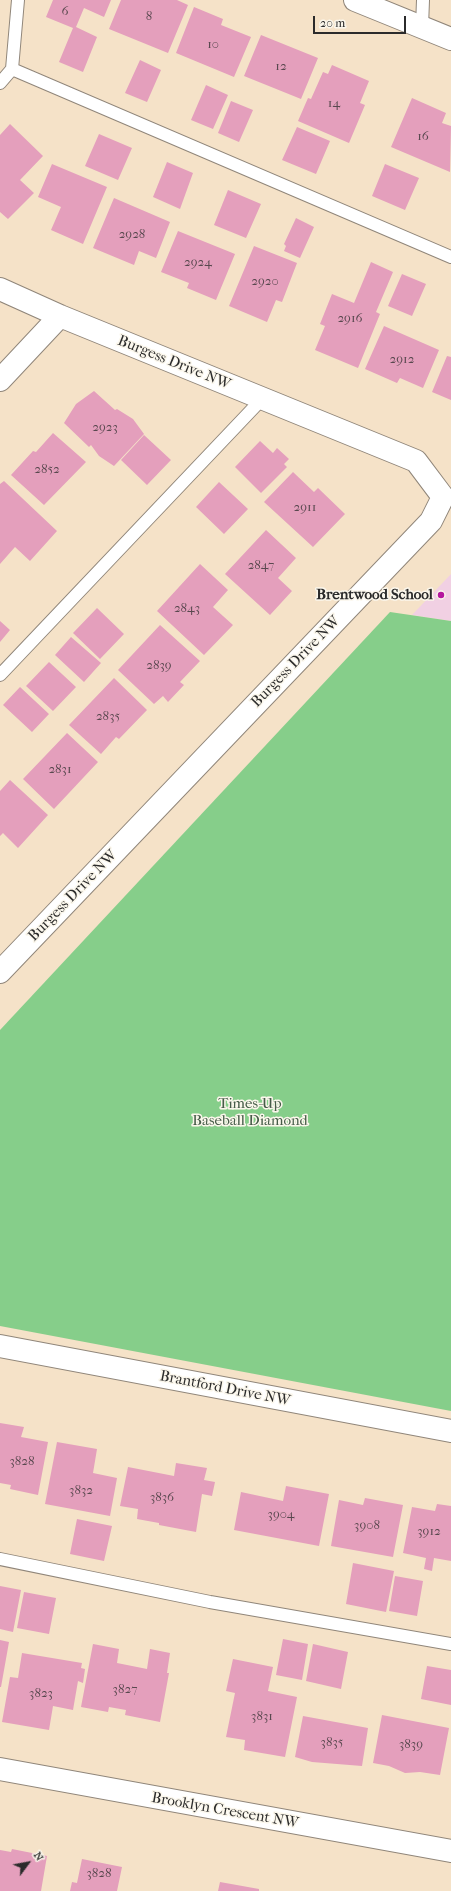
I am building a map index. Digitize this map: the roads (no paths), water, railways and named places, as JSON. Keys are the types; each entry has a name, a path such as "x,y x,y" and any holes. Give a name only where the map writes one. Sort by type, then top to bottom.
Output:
{"street":[{"path":"355,0 451,39"},
{"name":"Burgess Drive NW","path":"0,289 60,316 416,461 444,497 446,503 0,972"},
{"path":"0,380 60,316"},
{"name":"Brantford Drive NW","path":"0,1346 451,1431"},
{"name":"Brooklyn Crescent NW","path":"0,1769 174,1802 451,1851"}],"lane":[{"path":"0,83 12,69 18,0"},
{"path":"422,27 423,0"},
{"path":"12,69 451,257"},
{"path":"0,675 262,399"},
{"path":"0,1559 210,1602 451,1644"}],"place":[{"name":"Brentwood School","path":"441,595"}],"park label":[{"name":"Times-Up Baseball Diamond","path":"250,1112"}]}
